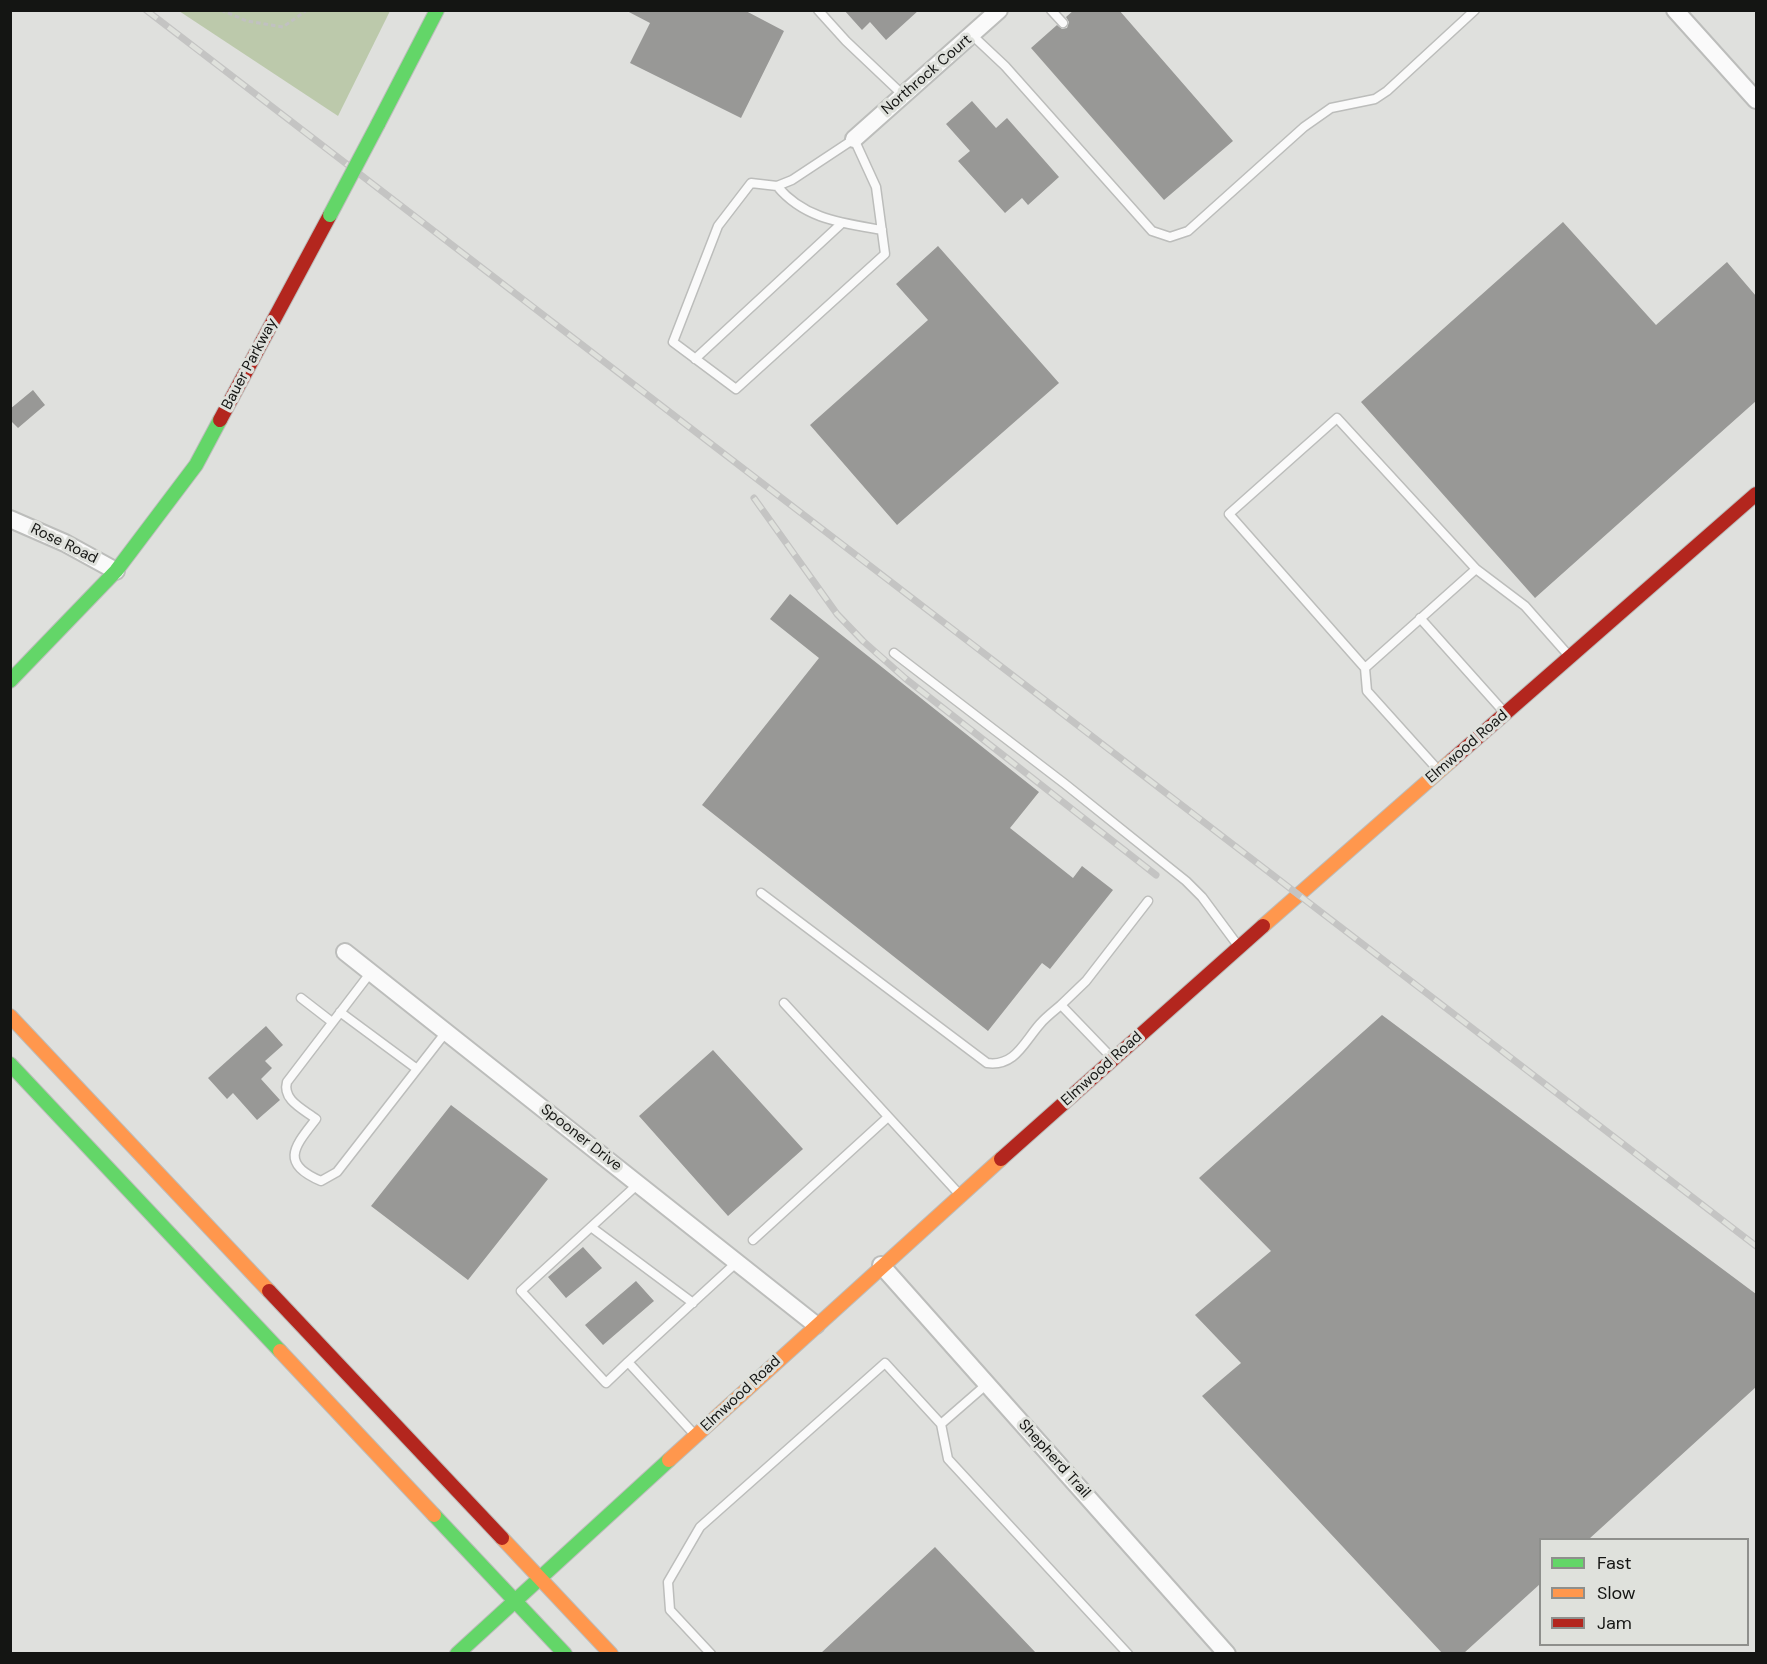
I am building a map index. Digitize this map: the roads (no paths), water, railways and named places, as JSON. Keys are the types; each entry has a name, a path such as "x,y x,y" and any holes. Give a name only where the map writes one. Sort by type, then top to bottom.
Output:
{"main road":[{"name":"Bauer Parkway","path":"10,681 116,571 196,465 437,10"},
{"name":"Elmwood Road","path":"457,1653 541,1579 881,1265 1239,947 1756,494"},
{"path":"10,1016 611,1653"},
{"path":"10,1064 565,1653"}],"street":[{"name":"Northrock Court","path":"854,139 999,10"},
{"path":"1675,10 1756,100"},
{"name":"Rose Road","path":"10,519 65,543 116,571"},
{"name":"Spooner Drive","path":"345,952 816,1324"},
{"name":"Shepherd Trail","path":"881,1265 1227,1653"}],"lane":[{"path":"818,10 846,41 903,95"},
{"path":"1051,10 1063,23"},
{"path":"972,35 1005,66 1152,231 1170,237 1188,231 1304,128 1331,108 1375,99 1386,91 1475,10"},
{"path":"854,139 876,187 885,254 736,389 673,342 718,226 751,183 777,186 792,180 854,139"},
{"path":"777,186 790,202 823,219 882,230"},
{"path":"696,359 842,223"},
{"path":"1439,772 1367,691 1365,668 1229,514 1337,418 1476,569 1525,606 1570,657"},
{"path":"1365,668 1476,569"},
{"path":"1420,618 1505,714"},
{"path":"894,653 1065,784 1186,881 1202,897 1239,947"},
{"path":"761,893 987,1064 995,1065 1011,1060 1041,1024 1086,981 1148,902"},
{"path":"371,972 287,1082 285,1089 288,1097 316,1119 295,1146 293,1153 296,1161 316,1179 321,1181 328,1179 337,1172 446,1032"},
{"path":"301,998 332,1022"},
{"path":"784,1003 960,1196"},
{"path":"1061,1005 1113,1059"},
{"path":"340,1012 417,1069"},
{"path":"753,1240 888,1117"},
{"path":"638,1184 521,1291 606,1383 737,1262"},
{"path":"591,1227 693,1303"},
{"path":"628,1362 696,1436"},
{"path":"711,1653 670,1610 668,1582 700,1527 885,1363 941,1424 948,1459 1128,1653"},
{"path":"941,1424 987,1384"}],"railway":[{"path":"146,10 1756,1246"},
{"path":"754,498 837,614 863,641 906,679 1156,875"}]}
